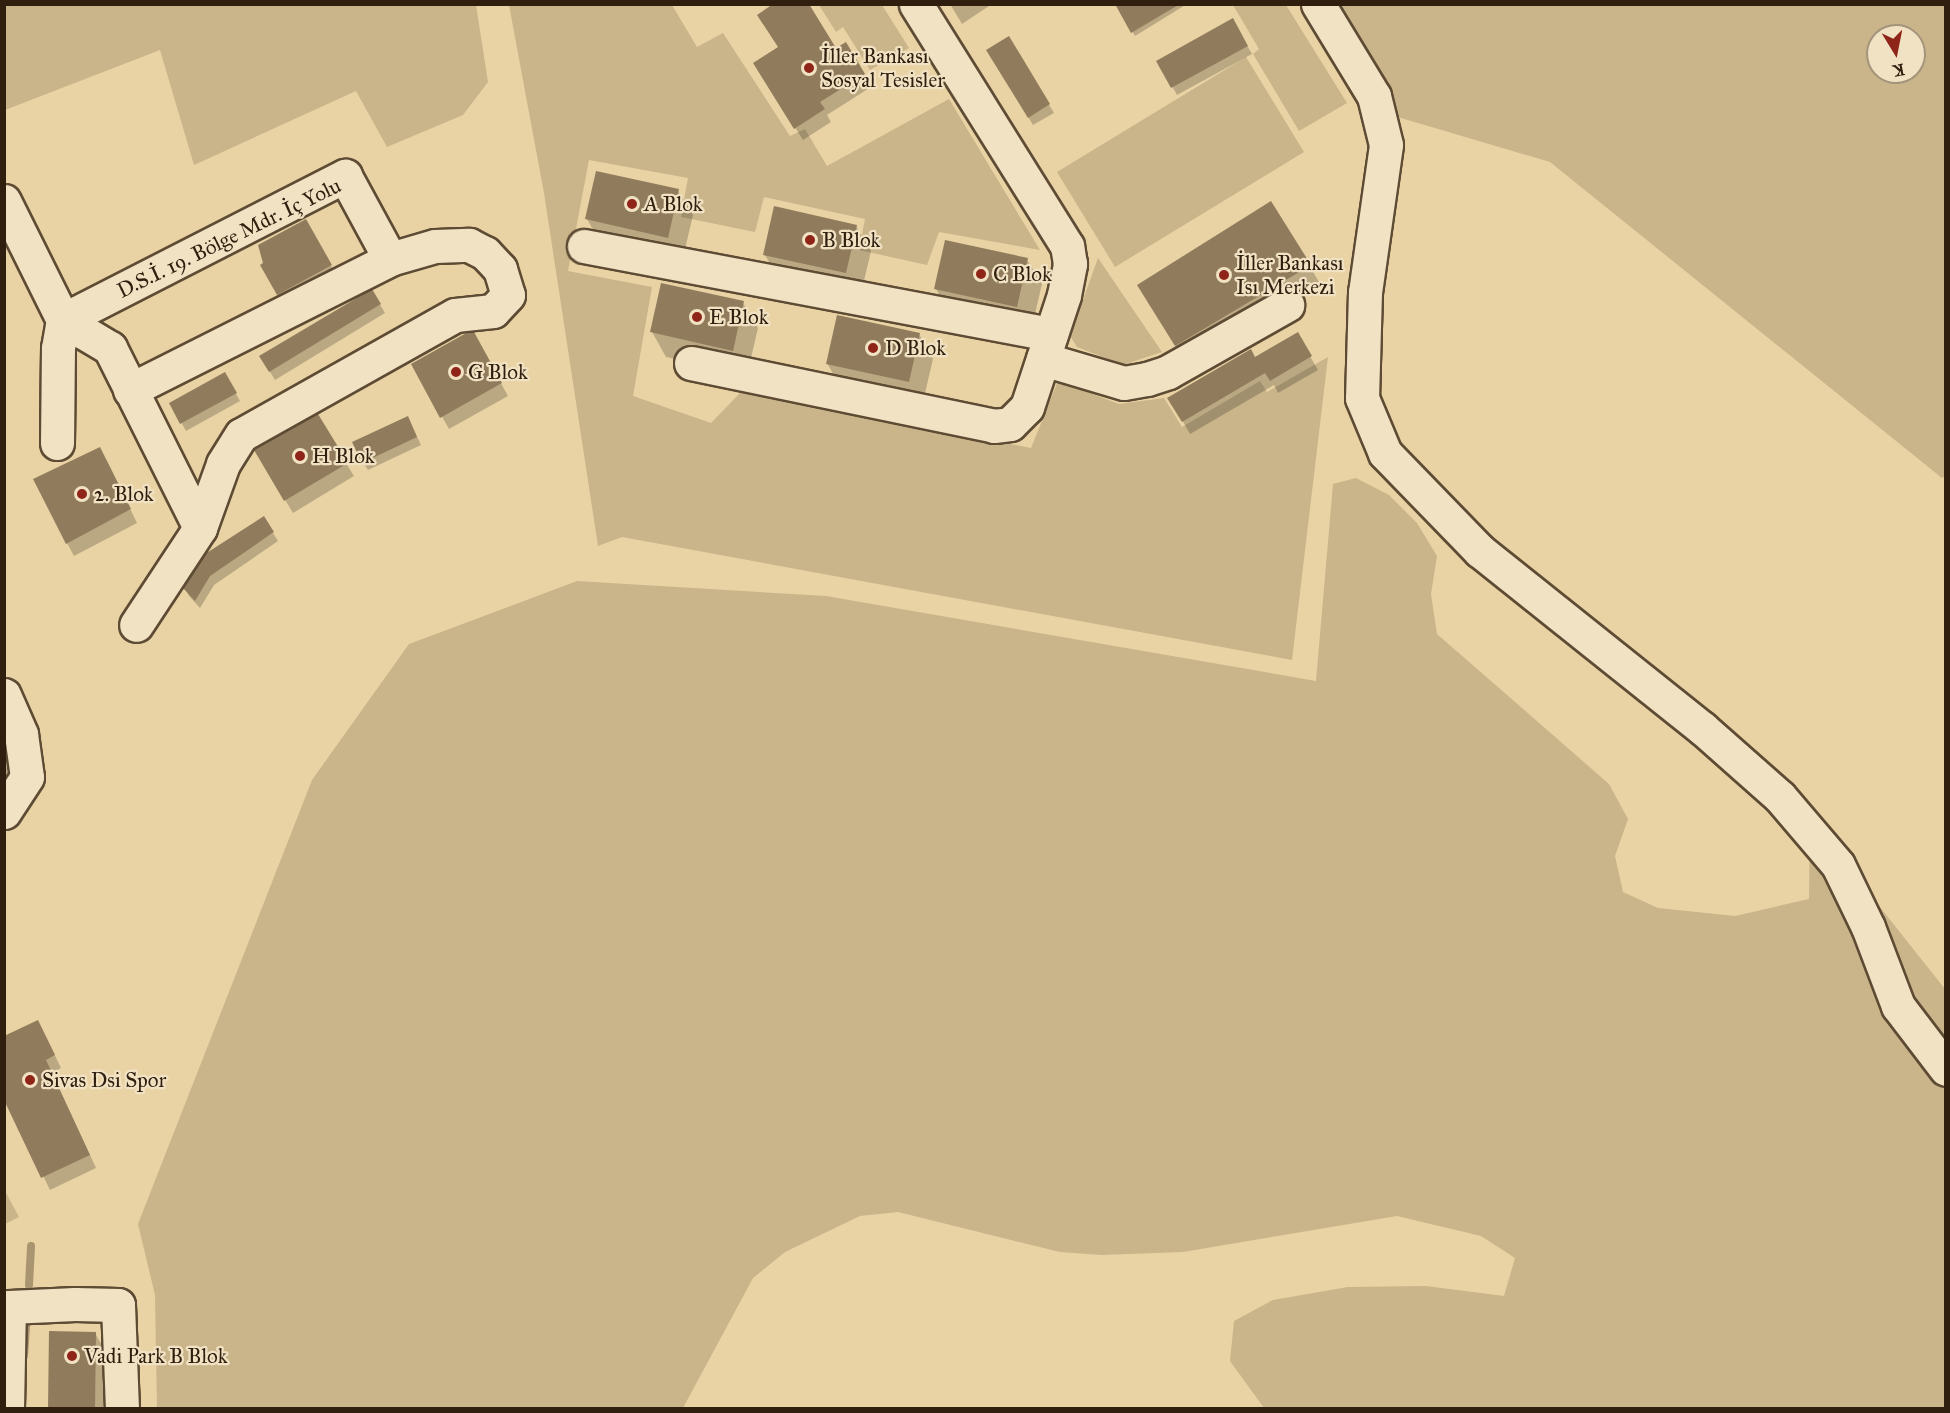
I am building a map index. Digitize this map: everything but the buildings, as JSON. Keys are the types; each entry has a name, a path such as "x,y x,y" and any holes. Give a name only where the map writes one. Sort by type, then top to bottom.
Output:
{"street":[{"path":"691,363 1003,426 1027,407 1069,276 1067,246 916,4"},
{"path":"1318,4 1374,96 1386,144 1365,292 1362,398 1385,453 1480,551 1702,728 1780,797 1838,865 1868,927 1898,1006 1946,1068"},
{"name":"D.S.İ. 19. Bölge Mdr. İç Yolu","path":"63,320 345,176 390,259"},
{"path":"4,201 63,320 110,348 200,528"},
{"path":"130,390 390,259 435,246 469,245 485,253 500,268 508,295 493,311 455,315 241,435 223,464 200,528 136,625"},
{"path":"584,246 1047,346 1124,383 1168,372 1287,305"},
{"path":"57,443 58,348 63,320"},
{"path":"4,695 21,734 27,777 4,812"},
{"path":"7,1408 9,1306 118,1305 122,1408"}],"shaded area":[{"path":"5,4 476,5 488,82 463,115 387,147 356,91 194,165 160,50 5,110"},
{"path":"509,5 672,5 697,47 723,33 790,136 805,129 827,166 949,99 1040,250 939,232 927,265 859,250 865,219 764,197 755,232 681,217 688,178 589,160 568,271 652,287 633,396 711,423 742,391 1031,448 1058,381 1119,404 1164,398 1182,427 1260,381 1267,392 1328,357 1292,660 622,537 598,546 544,193"},
{"path":"819,5 882,5 909,48 870,70 843,27 836,32"},
{"path":"1233,5 1286,5 1347,103 1299,131 1253,54 1259,49"},
{"path":"1300,5 1945,5 1945,476 1942,478 1550,162 1364,107"},
{"path":"1246,57 1304,152 1115,267 1057,172"},
{"path":"1098,258 1162,352 1123,365 1077,347 1070,336"},
{"path":"1356,478 1389,495 1417,523 1437,556 1431,594 1437,634 1609,784 1628,819 1615,856 1623,892 1658,908 1735,916 1809,899 1810,819 1945,989 1945,1408 1264,1408 1230,1361 1234,1321 1273,1300 1348,1287 1426,1286 1504,1296 1515,1258 1481,1236 1397,1216 1183,1252 1101,1255 1060,1252 898,1212 860,1216 785,1252 753,1278 683,1408 157,1408 155,1295 138,1224 312,780 409,644 577,581 826,596 1316,681 1333,484"},
{"path":"4,1189 19,1217 5,1224 4,1224"}],"waterway":[{"path":"29,1285 31,1246"},
{"path":"24,1356 26,1326"}],"place":[{"name":"İller Bankası Sosyal Tesisler","path":"809,68"},
{"name":"A Blok","path":"632,204"},
{"name":"B Blok","path":"810,240"},
{"name":"C Blok","path":"981,274"},
{"name":"İller Bankası Isı Merkezi","path":"1224,275"},
{"name":"E Blok","path":"697,317"},
{"name":"D Blok","path":"873,348"},
{"name":"G Blok","path":"456,372"},
{"name":"H Blok","path":"300,456"},
{"name":"2. Blok","path":"82,494"},
{"name":"Sivas Dsi Spor","path":"30,1080"},
{"name":"Vadi Park B Blok","path":"72,1356"}]}
